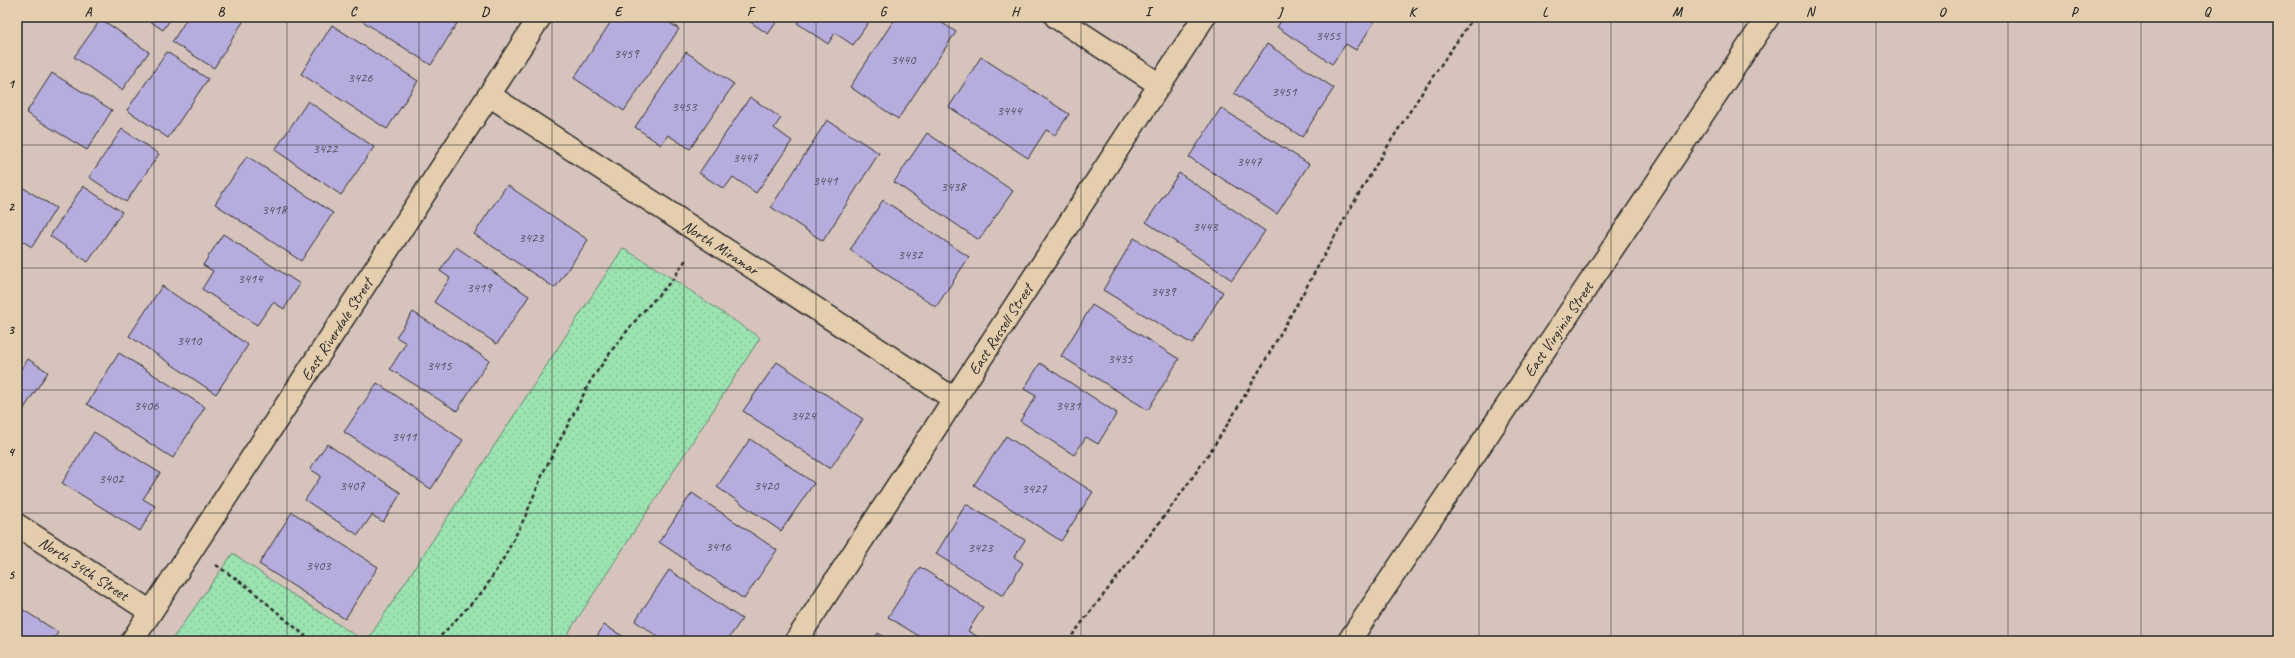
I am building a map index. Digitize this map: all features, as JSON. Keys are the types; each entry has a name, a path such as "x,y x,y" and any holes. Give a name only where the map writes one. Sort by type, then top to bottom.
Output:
{"street":[{"name":"East Riverdale Street","path":"132,641 540,17"},
{"path":"1056,17 1160,85"},
{"name":"East Russell Street","path":"796,641 1204,17"},
{"name":"East Virginia Street","path":"1349,641 1768,17"},
{"name":"North Miramar","path":"489,95 954,399"},
{"name":"North 34th Street","path":"17,525 151,612"}],"path":[{"path":"1068,641 1181,494 1221,434 1266,360 1353,204 1443,62 1474,17"},
{"path":"436,641 484,590 505,556 525,517 544,471 591,380 640,315 673,279 703,235"},
{"path":"191,550 249,588 311,641"}],"green space":[{"path":"623,248 673,279 760,338 563,641 367,641"},
{"path":"233,553 275,583 364,641 171,641"}],"building":[{"path":"144,17 172,17 163,30"},
{"path":"188,17 246,17 214,68 172,42"},
{"path":"356,17 461,17 431,65"},
{"path":"614,17 661,17 679,29 624,111 574,78"},
{"path":"743,17 780,17 768,34"},
{"path":"801,17 872,17 853,45 835,33 828,44 797,23"},
{"path":"896,17 933,17 956,32 898,119 850,87"},
{"path":"1284,17 1370,17 1375,21 1356,50 1346,44 1332,64 1277,27"},
{"path":"101,19 149,52 122,90 74,57"},
{"path":"332,25 418,81 387,129 301,74"},
{"path":"1267,44 1334,88 1302,137 1234,93"},
{"path":"167,52 208,79 168,138 127,110"},
{"path":"686,52 734,84 690,149 668,135 661,145 635,127"},
{"path":"981,57 1069,114 1055,135 1046,130 1028,158 949,107"},
{"path":"52,73 112,110 87,150 26,113"},
{"path":"750,97 781,118 774,128 792,141 756,193 733,177 724,189 699,173"},
{"path":"308,101 374,147 341,195 275,150"},
{"path":"1221,108 1309,164 1277,214 1189,157"},
{"path":"827,120 879,153 823,241 771,207"},
{"path":"122,129 159,154 126,202 89,177"},
{"path":"927,133 1013,191 979,240 894,182"},
{"path":"247,156 333,213 301,261 215,204"},
{"path":"1179,173 1265,231 1232,280 1146,222"},
{"path":"17,184 56,208 32,247 17,238"},
{"path":"507,185 588,240 555,288 474,234"},
{"path":"83,186 122,212 88,262 50,236"},
{"path":"883,200 969,257 936,307 850,250"},
{"path":"223,234 300,284 284,309 273,302 257,325 202,289 213,271 203,265"},
{"path":"1134,238 1223,292 1192,344 1103,290"},
{"path":"456,247 529,296 497,344 434,302 450,278 440,271"},
{"path":"162,286 248,345 216,394 129,336"},
{"path":"1092,305 1179,359 1148,410 1061,356"},
{"path":"413,312 489,360 457,411 390,369 406,343 396,337"},
{"path":"119,353 205,407 173,458 87,404"},
{"path":"28,359 48,372 17,419 17,367 21,369"},
{"path":"777,362 863,419 830,469 743,411"},
{"path":"1040,363 1117,413 1098,444 1086,437 1074,455 1020,421 1036,396 1024,389"},
{"path":"377,383 463,440 431,489 344,432"},
{"path":"94,432 160,473 143,499 155,506 140,531 62,483"},
{"path":"1006,436 1093,492 1061,541 974,485"},
{"path":"750,439 814,483 781,531 717,487"},
{"path":"327,444 401,493 383,522 372,515 358,535 305,500 321,476 310,469"},
{"path":"692,493 777,550 744,599 659,542"},
{"path":"966,504 1025,540 1014,557 1023,563 1003,596 936,554"},
{"path":"292,512 378,567 345,619 259,564"},
{"path":"920,567 983,607 968,631 985,641 927,641 888,617"},
{"path":"669,570 742,619 727,641 719,641 715,638 713,641 664,641 635,621"},
{"path":"17,606 58,632 53,641 17,641"},
{"path":"604,625 631,641 594,641"},
{"path":"878,633 891,641 873,641"}]}
